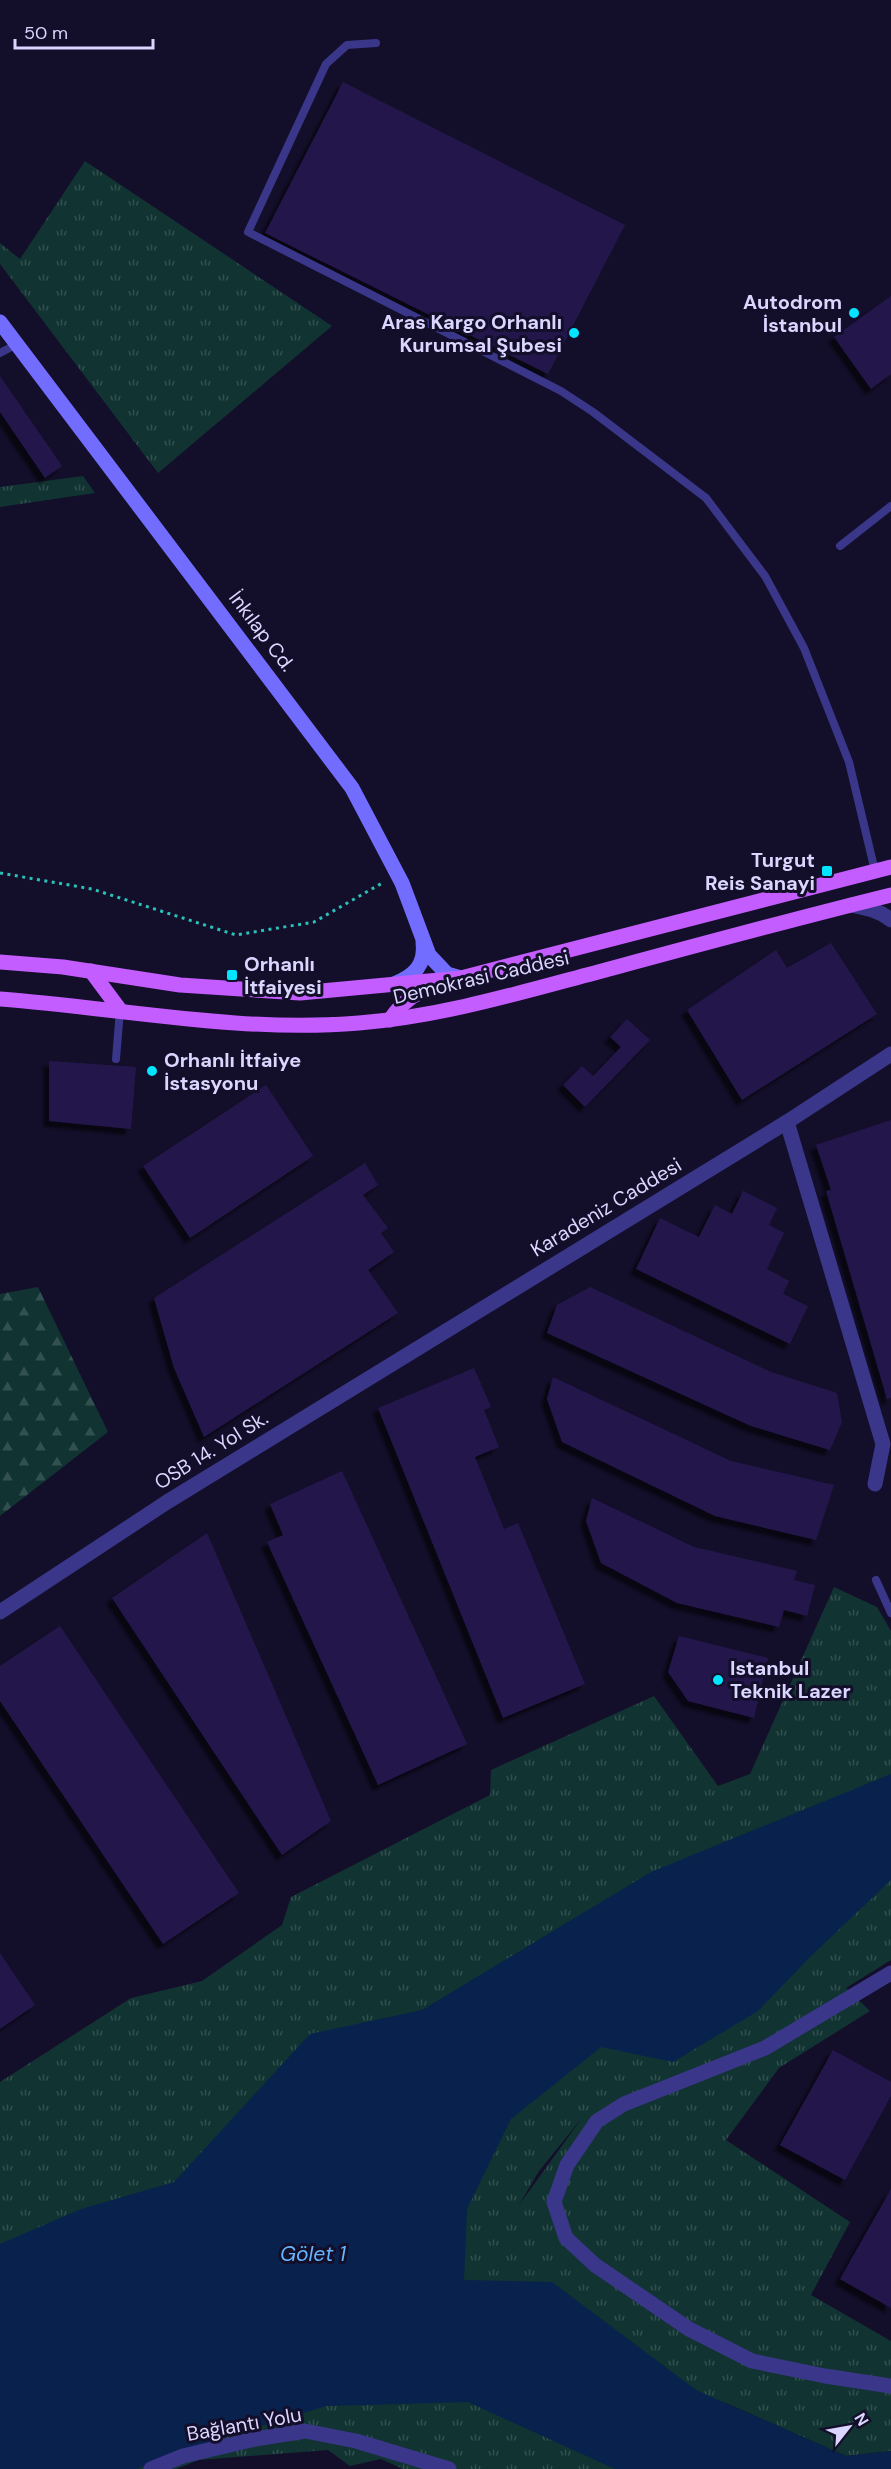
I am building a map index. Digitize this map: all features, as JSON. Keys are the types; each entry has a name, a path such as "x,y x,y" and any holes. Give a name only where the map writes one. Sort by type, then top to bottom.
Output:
{"main road":[{"name":"Demokrasi Caddesi","path":"0,962 91,971 180,985 278,992 300,993 390,986 461,978 891,867"},
{"name":"Demokrasi Caddesi","path":"0,999 120,1010 243,1025 294,1026 390,1020 464,1007 891,895"},
{"path":"91,971 120,1010"},
{"path":"390,1020 399,1007 424,989 461,978"}],"street":[{"name":"İnkılap Cd.","path":"0,322 345,778 379,834 398,874 429,955 447,974 461,978"},
{"path":"850,905 870,908 883,913 891,920"},
{"path":"390,986 413,975 421,964 424,952 422,933"},
{"name":"Karadeniz Caddesi","path":"447,1328 787,1122 891,1054"},
{"path":"787,1122 883,1444 875,1484"},
{"name":"OSB 14. Yol Sk.","path":"0,1612 167,1502 447,1328"},
{"path":"891,1973 765,2048 624,2104 597,2121 567,2165 554,2202 567,2238 595,2265 689,2329 752,2361 825,2376 891,2386"},
{"name":"Bağlantı Yolu","path":"151,2469 183,2456 255,2439 305,2431 356,2441 449,2469"}],"lane":[{"path":"376,43 347,45 326,64 248,232 561,392 593,412 706,498 765,576 804,648 849,762 875,871"},
{"path":"0,353 17,344"},
{"path":"840,546 891,506"},
{"path":"116,1059 120,1010"},
{"path":"876,1580 891,1613"}],"path":[{"path":"0,873 23,875 92,889 236,935 314,922 398,874"}],"green space":[{"path":"85,161 332,326 158,473 0,264 0,243 20,259"},
{"path":"83,476 95,493 0,507 0,487"},
{"path":"38,1287 108,1432 0,1516 0,1294"},
{"path":"834,1587 877,1607 891,1631 891,1960 846,1988 870,2011 779,2068 726,2140 850,2222 811,2295 891,2341 891,2451 846,2456 726,2403 690,2469 403,2469 381,2459 350,2466 328,2450 199,2460 176,2469 0,2469 0,2082 131,1998 202,1981 282,1925 291,1897 490,1795 491,1770 654,1696 718,1786 750,1774","holes":["582,2118 519,2205 539,2171"]}],"water":[{"name":"Gölet 1","path":"891,1774 891,1880 811,1956 758,2011 673,2062 601,2047 511,2119 467,2209 464,2280 552,2282 696,2390 846,2456 891,2451 891,2469 615,2469 468,2402 326,2406 190,2448 137,2469 0,2469 0,2244 81,2209 174,2182 310,2034 422,2010 651,1872"}],"building":[{"path":"343,82 625,225 548,374 265,233"},
{"path":"891,296 891,374 871,389 834,337"},
{"path":"0,376 62,466 45,478 0,412"},
{"path":"831,943 877,1014 742,1100 687,1010 776,950 787,968"},
{"path":"627,1019 650,1040 585,1107 563,1085 582,1066 593,1076 621,1047 610,1037"},
{"path":"49,1061 136,1067 131,1129 49,1121"},
{"path":"266,1085 313,1156 190,1238 143,1166"},
{"path":"891,1120 891,1398 887,1399 826,1191 831,1190 816,1145"},
{"path":"365,1163 378,1185 363,1195 388,1228 381,1233 394,1252 368,1270 398,1313 204,1437 174,1368 154,1298"},
{"path":"743,1191 777,1208 769,1225 784,1233 767,1269 789,1281 783,1294 808,1306 790,1344 636,1269 660,1218 699,1237 715,1205 732,1214"},
{"path":"590,1287 771,1372 837,1393 842,1422 830,1450 751,1426 547,1333 557,1305"},
{"path":"474,1368 491,1407 484,1410 499,1447 475,1457 504,1529 518,1523 585,1684 503,1718 378,1408"},
{"path":"553,1377 731,1461 834,1485 816,1540 715,1516 562,1442 547,1399"},
{"path":"342,1471 467,1744 378,1785 267,1542 283,1535 270,1504"},
{"path":"592,1498 694,1547 797,1571 794,1580 815,1585 807,1616 784,1610 779,1627 677,1603 601,1563 586,1521"},
{"path":"207,1533 331,1821 282,1855 112,1598"},
{"path":"60,1626 239,1893 163,1944 0,1701 0,1666"},
{"name":"Istanbul Teknik Lazer","path":"679,1636 768,1658 754,1718 688,1701 668,1672"},
{"path":"0,1953 35,2005 0,2029"},
{"path":"833,2050 891,2082 891,2096 845,2180 780,2145"},
{"path":"891,2189 891,2308 840,2279"}],"place":[{"name":"Autodrom İstanbul","path":"854,313"},
{"name":"Aras Kargo Orhanlı Kurumsal Şubesi","path":"574,333"},
{"name":"Turgut Reis Sanayi","path":"827,871"},
{"name":"Orhanlı İtfaiyesi","path":"232,975"},
{"name":"Orhanlı İtfaiye İstasyonu","path":"152,1071"},
{"name":"Istanbul Teknik Lazer","path":"718,1680"}]}
